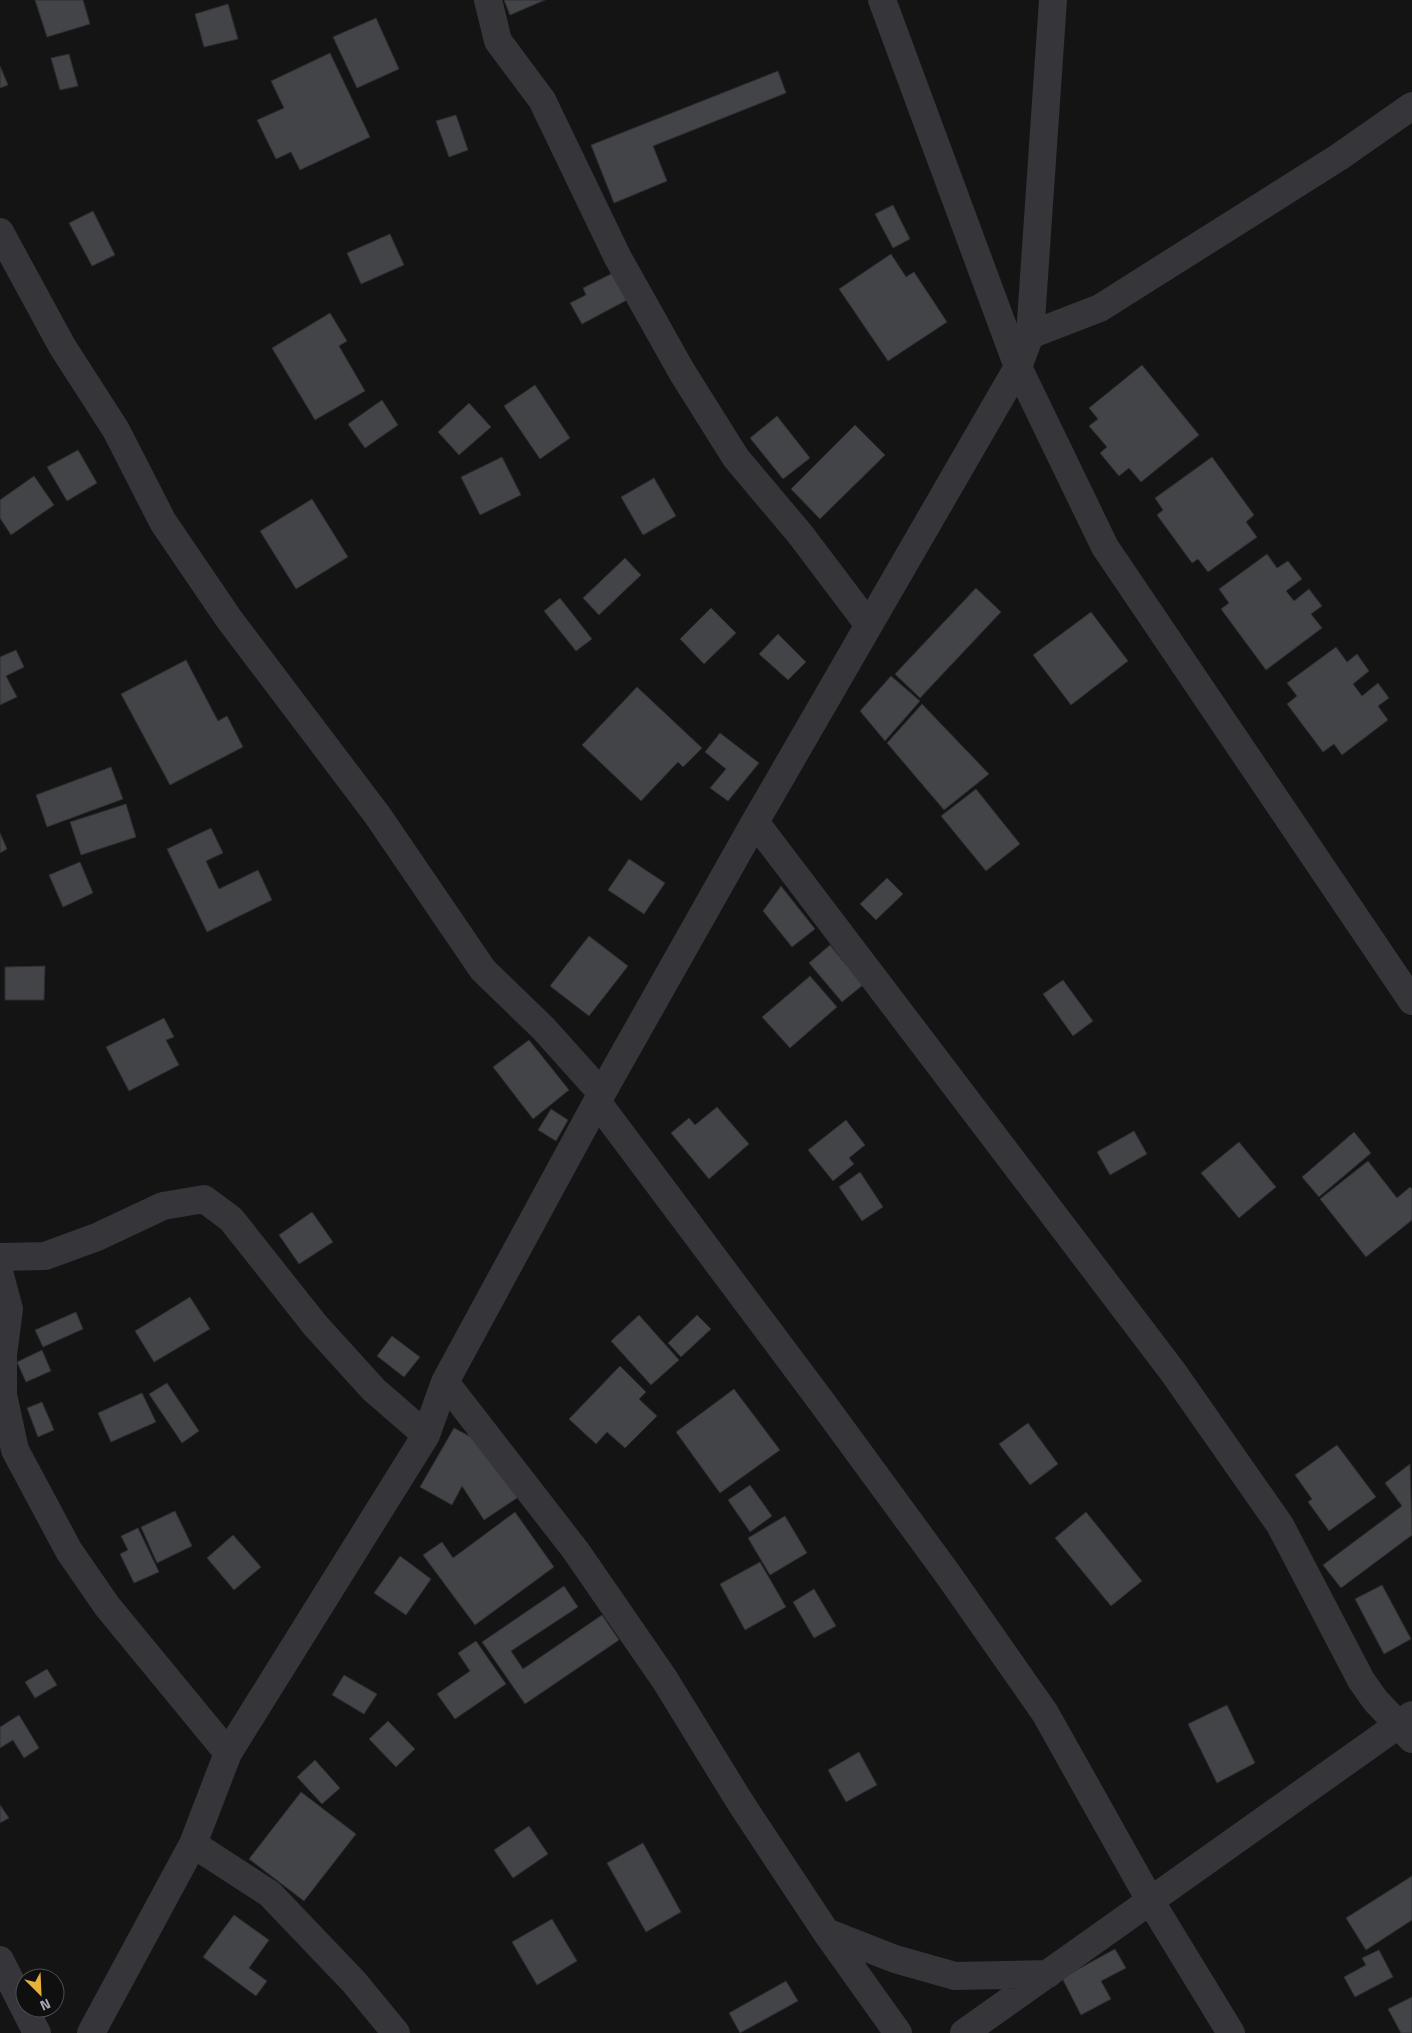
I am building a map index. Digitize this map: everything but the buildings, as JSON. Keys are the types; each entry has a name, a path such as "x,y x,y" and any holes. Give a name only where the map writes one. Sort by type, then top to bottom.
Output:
{"street":[{"path":"488,0 498,41 542,100 618,258 682,372 736,458 800,534 868,624"},
{"path":"882,0 1018,367 1106,547 1412,1001"},
{"path":"91,2033 194,1844 228,1753 426,1436 445,1382 601,1097 868,624 1018,367 1030,334 1054,0"},
{"path":"1030,334 1100,308 1339,157 1412,106"},
{"path":"0,232 62,346 116,430 163,522 229,619 378,816 483,970 544,1029 596,1087 601,1097 1045,1713 1151,1902 1231,2033"},
{"path":"755,822 1173,1372 1280,1525 1361,1680 1375,1700 1407,1726 964,2033"},
{"path":"0,1257 45,1256 97,1237 163,1206 204,1199 231,1219 315,1325 374,1390 426,1436"},
{"path":"0,1275 9,1309 3,1356 3,1395 15,1450 69,1551 107,1606 228,1753"},
{"path":"445,1382 599,1583 665,1680 740,1802 826,1932 898,2033"},
{"path":"194,1844 270,1894 354,1982 396,2033"},
{"path":"826,1932 895,1959 955,1976 1048,1974"},
{"path":"0,1960 37,2033"}]}
